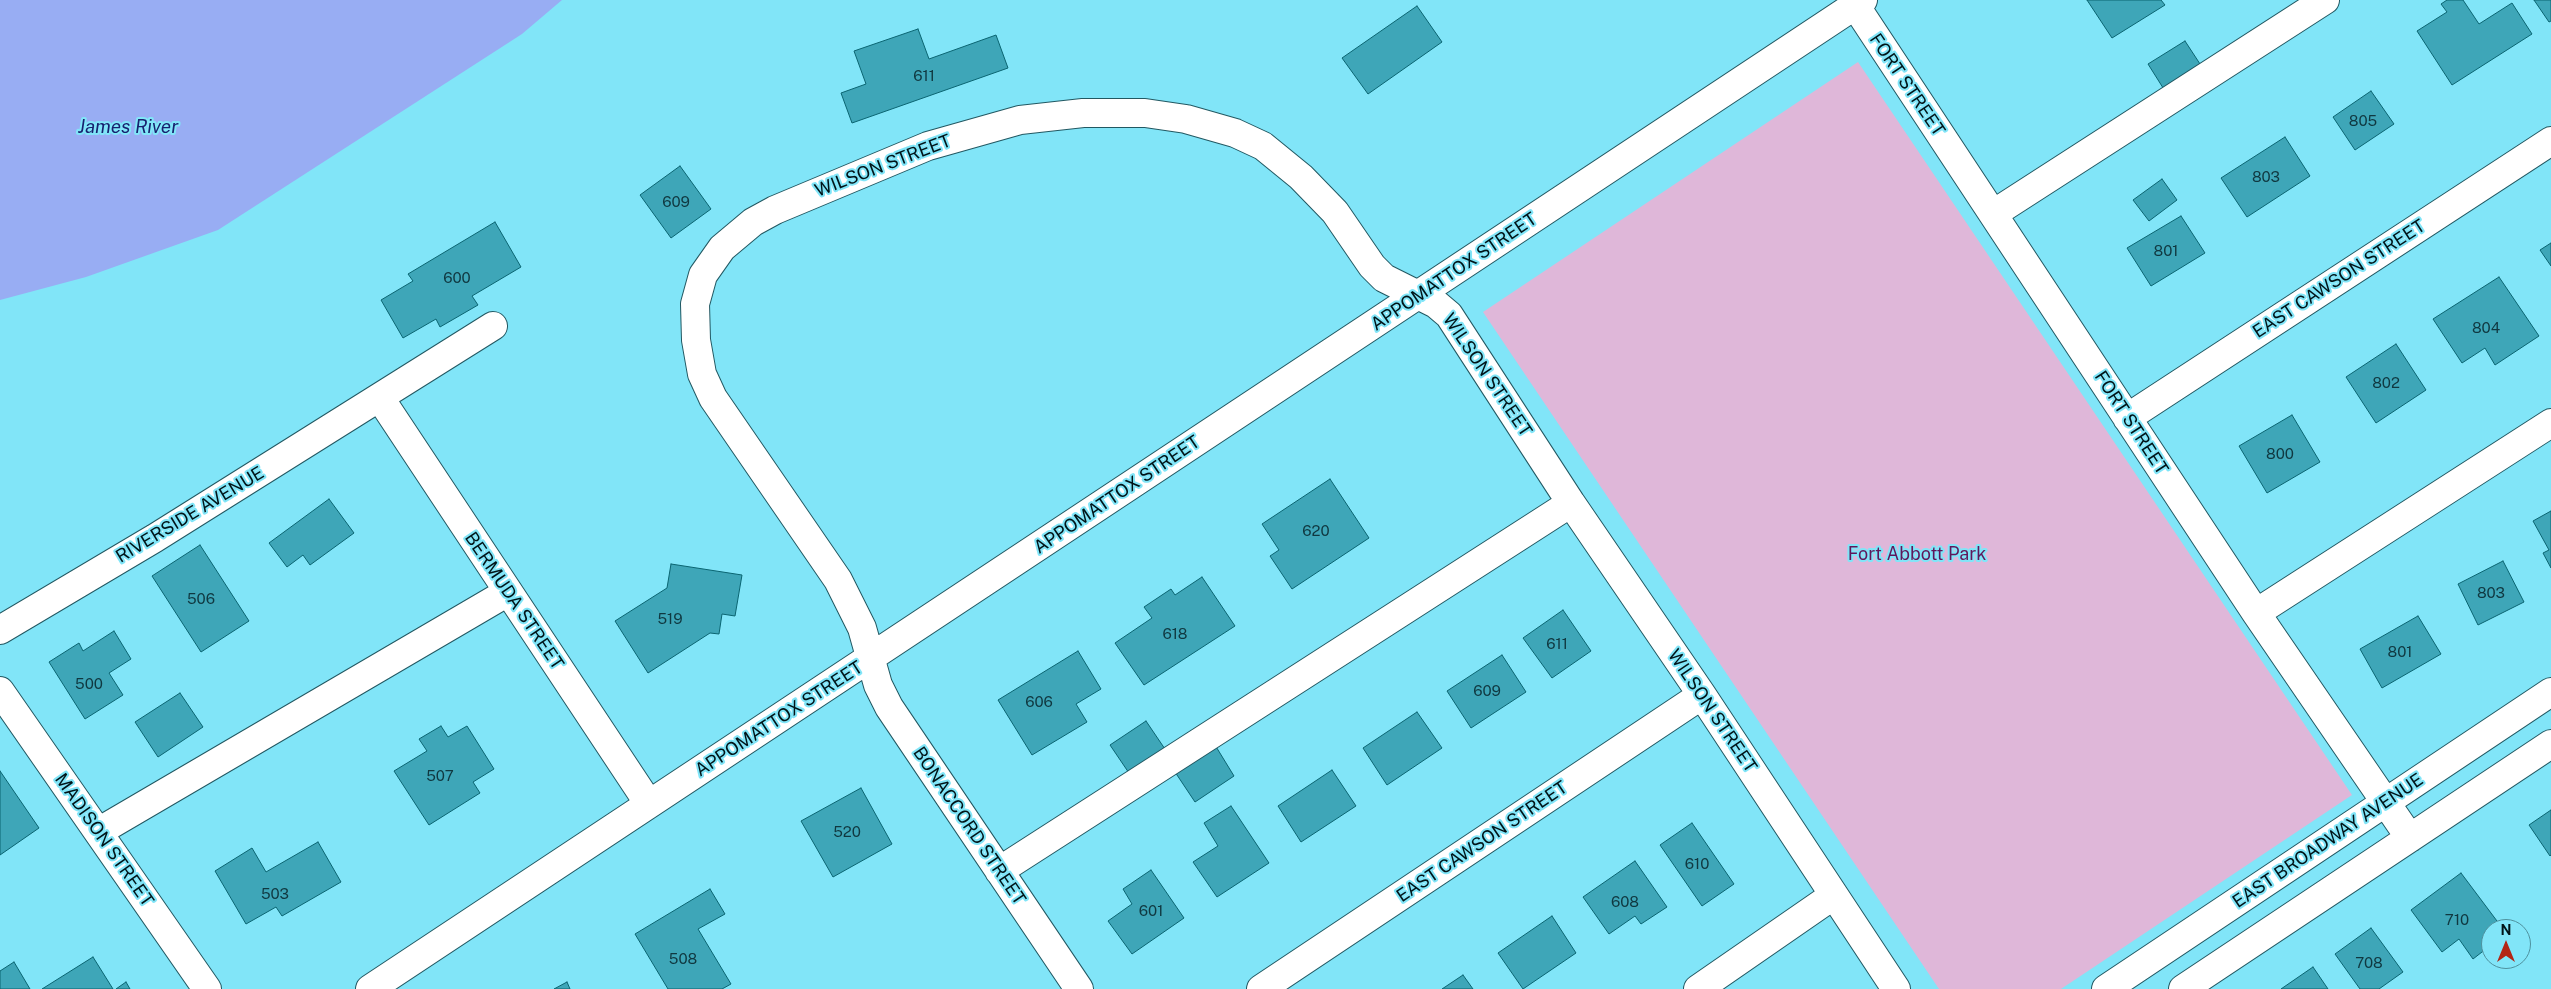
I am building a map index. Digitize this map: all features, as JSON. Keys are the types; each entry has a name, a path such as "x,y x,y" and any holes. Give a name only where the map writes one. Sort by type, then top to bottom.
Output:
{"street":[{"path":"1993,214 2325,0"},
{"name":"FORT STREET","path":"1858,2 1993,214 2127,418 2256,613 2410,838"},
{"name":"APPOMATTOX STREET","path":"370,989 1858,2"},
{"name":"WILSON STREET","path":"872,657 862,628 838,580 713,398 702,374 696,340 695,304 703,275 722,248 753,222 775,210 928,146 1020,120 1084,113 1145,113 1186,119 1235,133 1263,146 1301,176 1335,212 1372,266 1384,278 1420,294 1449,315 1571,503 1702,695 1896,989"},
{"name":"EAST CAWSON STREET","path":"2127,418 2551,141"},
{"name":"RIVERSIDE AVENUE","path":"0,630 155,538 493,326"},
{"name":"BERMUDA STREET","path":"380,398 649,804"},
{"path":"2256,613 2551,423"},
{"path":"999,871 1571,503"},
{"path":"98,832 508,592"},
{"name":"BONACCORD STREET","path":"872,657 878,685 889,707 1079,989"},
{"name":"MADISON STREET","path":"0,691 207,989"},
{"name":"EAST BROADWAY AVENUE","path":"2106,989 2551,692"},
{"name":"EAST CAWSON STREET","path":"1261,989 1702,695"},
{"path":"2183,989 2551,744"},
{"path":"1698,989 1834,895"}],"green space":[{"name":"Fort Abbott Park","path":"1858,62 2352,795 2061,989 1939,989 1483,312"}],"water":[{"name":"James River","path":"0,0 562,0 522,34 218,230 86,277 0,300"}],"building":[{"path":"2087,0 2161,0 2165,5 2112,38"},
{"path":"2447,0 2463,0 2479,24 2512,3 2532,34 2452,85 2417,31 2447,12 2441,4"},
{"path":"2534,0 2551,0 2551,21 2549,22"},
{"path":"1417,6 1442,42 1368,94 1342,58"},
{"path":"918,29 929,59 996,35 1008,68 852,123 841,93 866,84 854,51"},
{"path":"2185,41 2202,67 2165,91 2148,64"},
{"path":"2371,91 2394,124 2355,150 2333,117"},
{"path":"2285,137 2310,176 2247,217 2221,178"},
{"path":"680,166 711,209 671,238 640,195"},
{"path":"2162,179 2177,200 2149,221 2133,200"},
{"path":"2181,216 2205,253 2151,286 2127,248"},
{"path":"495,222 521,267 472,296 478,305 440,327 436,319 403,338 381,300 413,281 408,274"},
{"path":"2551,243 2551,266 2540,250"},
{"path":"2499,277 2539,336 2495,365 2485,348 2462,363 2433,319"},
{"path":"2396,344 2426,390 2376,423 2346,377"},
{"path":"2292,415 2320,462 2267,493 2239,446"},
{"path":"1330,479 1369,538 1292,589 1270,556 1279,550 1262,524"},
{"path":"329,499 354,533 310,565 303,555 287,567 269,543"},
{"path":"2551,511 2551,568 2543,553 2549,550 2533,521"},
{"path":"200,545 249,621 201,652 152,576"},
{"path":"2503,561 2524,602 2478,625 2458,584"},
{"path":"671,564 742,575 735,616 722,614 719,634 710,633 648,673 615,621 667,588"},
{"path":"1202,577 1235,626 1144,685 1115,643 1152,618 1144,607 1171,589 1175,595"},
{"path":"1563,610 1591,651 1552,678 1523,638"},
{"path":"2418,616 2441,654 2382,688 2360,649"},
{"path":"114,631 131,659 109,673 123,695 85,719 49,662 79,643 83,651"},
{"path":"1078,651 1101,689 1076,704 1087,722 1032,755 998,700"},
{"path":"1502,655 1526,692 1471,728 1447,691"},
{"path":"180,693 203,727 158,757 135,722"},
{"path":"1417,712 1442,748 1387,785 1363,748"},
{"path":"1146,721 1167,752 1131,776 1110,745"},
{"path":"441,726 448,737 467,726 494,769 473,782 480,793 429,825 394,771 427,751 419,739"},
{"path":"1215,745 1234,776 1195,802 1175,772"},
{"path":"1332,770 1356,806 1301,842 1278,806"},
{"path":"0,771 39,828 0,855"},
{"path":"861,788 892,844 833,877 801,821"},
{"path":"1231,806 1269,863 1217,897 1193,862 1218,846 1204,823"},
{"path":"2551,810 2551,855 2550,856 2529,825"},
{"path":"1692,823 1734,884 1702,906 1660,845"},
{"path":"318,842 341,882 282,916 276,907 246,924 215,871 252,848 266,872"},
{"path":"1635,861 1667,907 1641,924 1635,916 1609,934 1583,897"},
{"path":"1151,870 1184,918 1132,954 1108,921 1132,904 1123,889"},
{"path":"2461,873 2496,919 2481,919 2481,953 2473,959 2459,939 2442,952 2411,910"},
{"path":"710,889 725,914 698,929 731,984 722,989 668,989 635,934"},
{"path":"1552,916 1576,953 1523,989 1498,953"},
{"path":"2371,928 2403,972 2379,989 2360,989 2335,954"},
{"path":"93,957 113,989 42,989"},
{"path":"14,962 30,989 0,989 0,971"},
{"path":"2313,967 2328,989 2281,989"},
{"path":"1463,975 1473,989 1442,989"},
{"path":"126,982 130,989 116,989"},
{"path":"567,982 570,989 554,989"}]}
